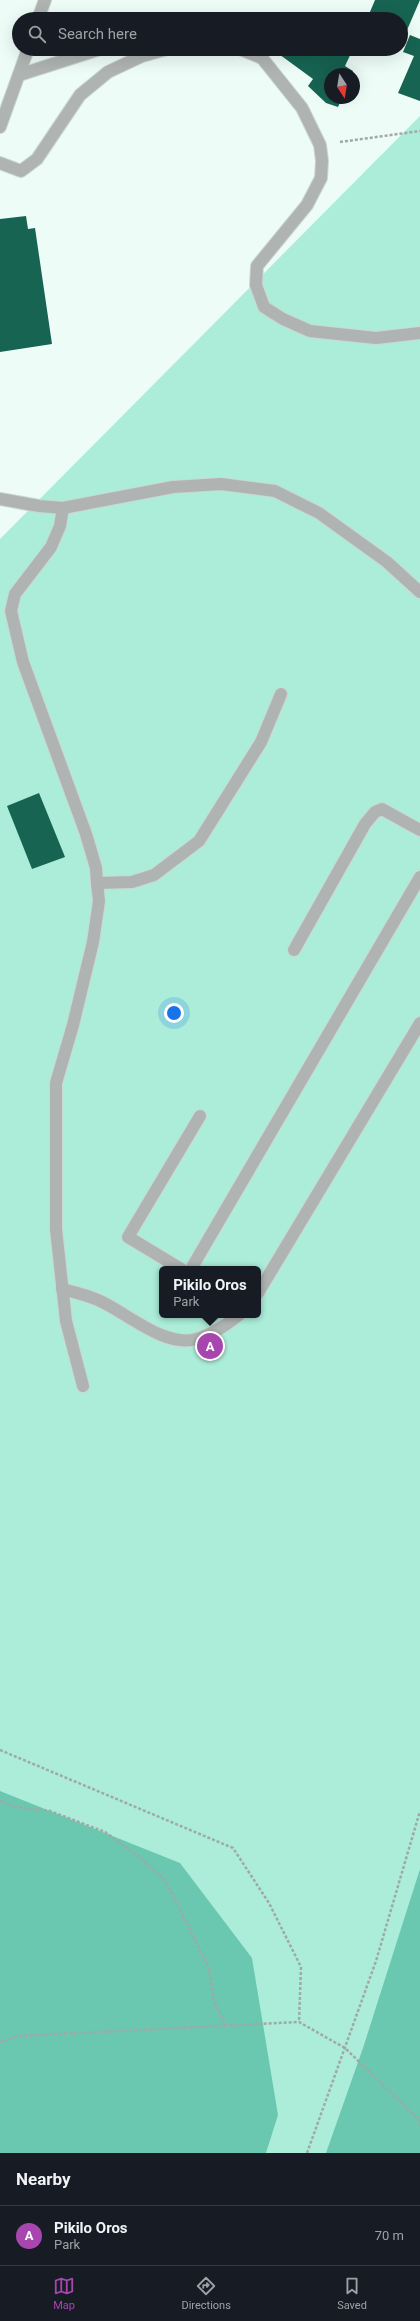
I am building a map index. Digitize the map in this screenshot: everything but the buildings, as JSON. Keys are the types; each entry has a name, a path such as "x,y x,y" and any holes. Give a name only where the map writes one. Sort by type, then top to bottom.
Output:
{"street":[{"path":"41,12 45,0"},
{"path":"0,128 26,56"},
{"path":"19,75 78,56"},
{"path":"0,164 21,171 37,159 80,95 108,72 142,56"},
{"path":"257,56 262,58 302,108 320,145 321,178 307,205 257,266 256,285 264,307 283,320 310,331 376,338 420,333"},
{"path":"0,499 39,506 63,508 173,487 221,484 274,491 320,513 387,562 420,592"},
{"path":"63,508 60,526 51,547 15,594 11,611 23,662 86,834 96,868 99,901 93,942 73,1025 56,1083 56,1229 67,1328 83,1386"},
{"path":"97,883 132,882 154,875 199,841 261,742 281,694"},
{"path":"294,950 365,824 375,812 382,809 420,830"},
{"path":"193,1266 420,877"},
{"path":"261,1288 420,1023"},
{"path":"176,1266 128,1237 200,1116"},
{"path":"62,1289 98,1300 155,1331 175,1340 195,1339 221,1328 235,1318"}],"path":[{"path":"320,145 420,131"},
{"path":"0,1750 233,1848 269,1903 300,1967 300,2022"},
{"path":"0,1801 17,1807 50,1811 105,1832 138,1856 165,1880 209,1968 214,2001 225,2024"},
{"path":"307,2153 376,1961 420,1811"},
{"path":"0,2042 18,2036 225,2024 300,2022 345,2048 418,2119 420,2125"}],"green space":[{"path":"420,116 420,2153 0,2153 0,539"},
{"path":"0,1791 180,1863 252,1958 278,2115 266,2153 0,2153"},
{"path":"420,1869 420,2153 326,2153 363,2048"}],"place":[{"name":"Pikilo Oros","path":"210,1346"}]}
